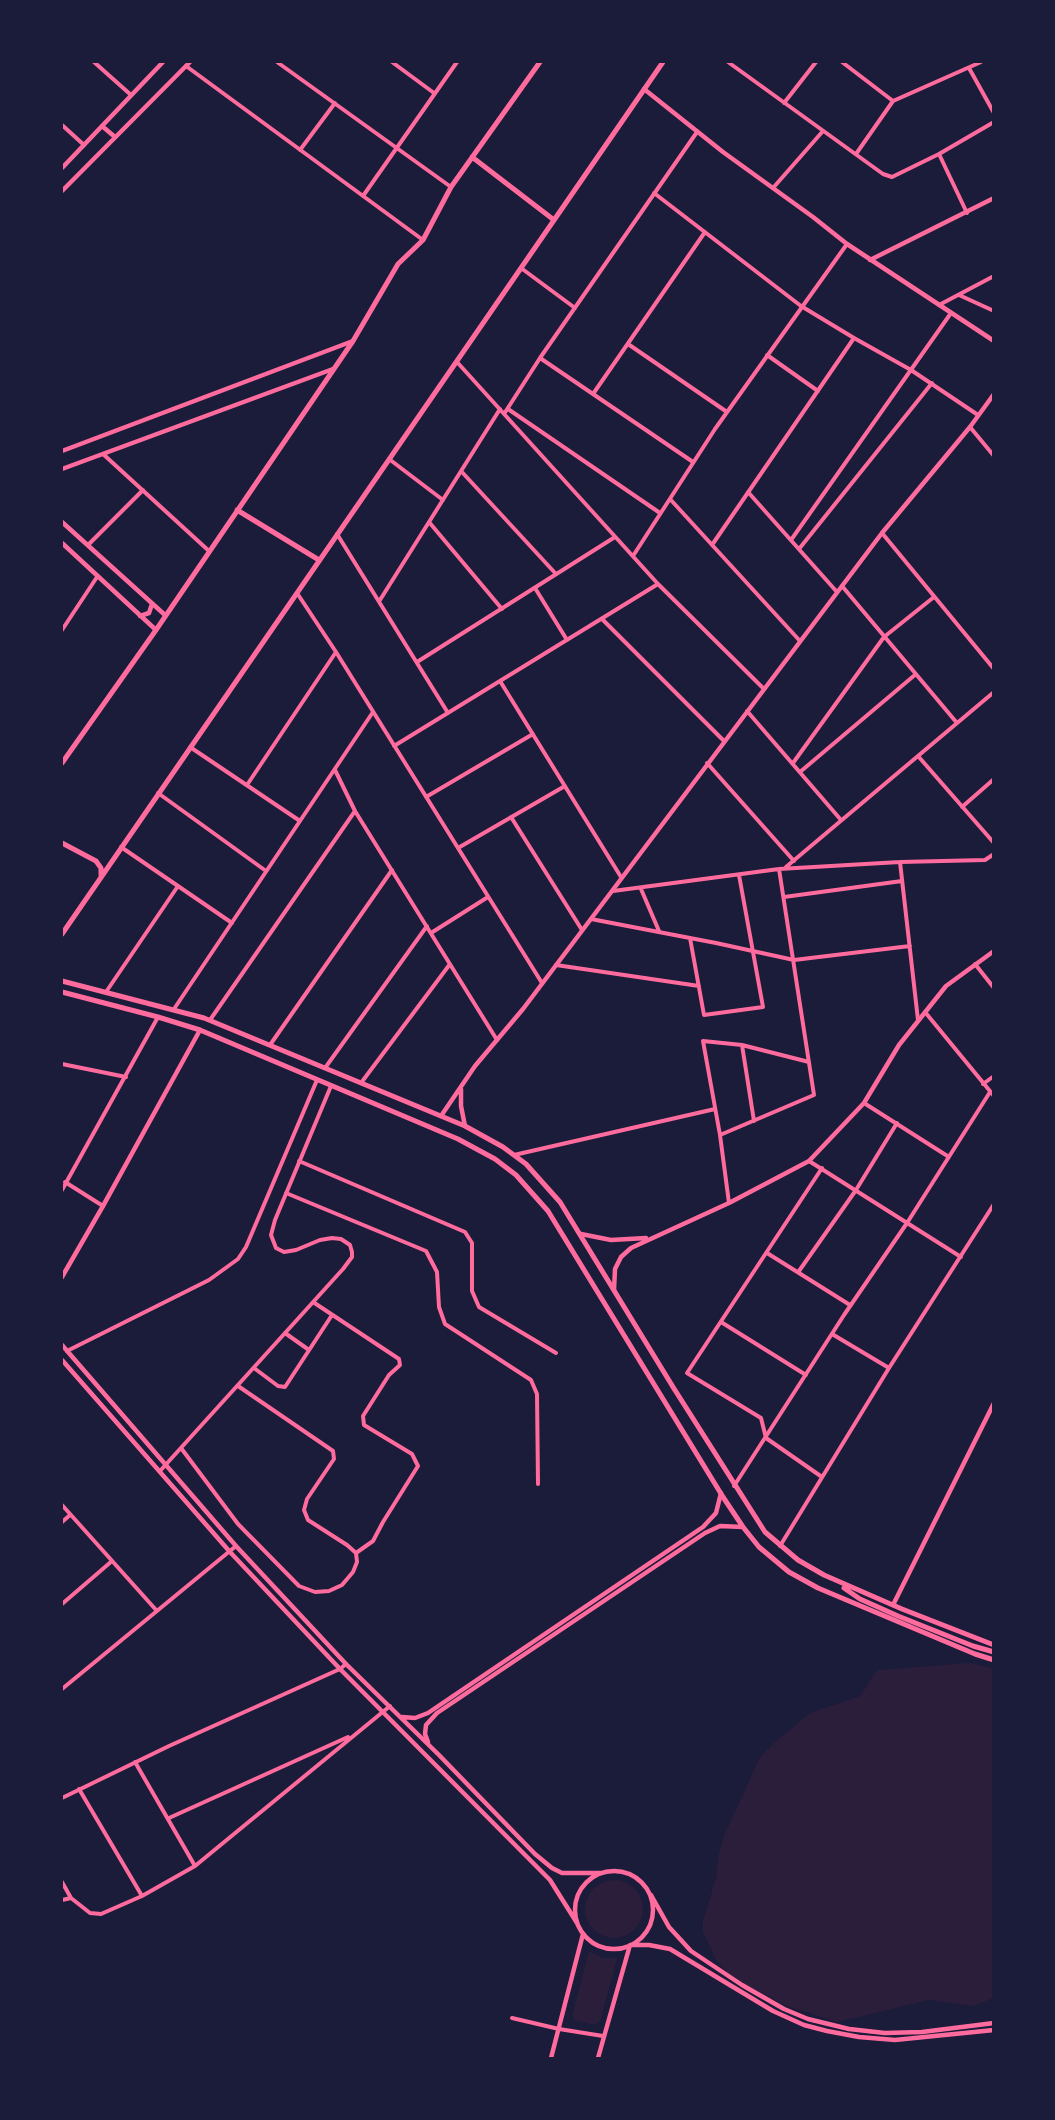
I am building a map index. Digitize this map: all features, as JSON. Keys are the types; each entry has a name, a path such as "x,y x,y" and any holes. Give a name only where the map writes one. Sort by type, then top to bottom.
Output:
{"main road":[{"path":"62,763 156,630 353,341 398,264 423,240 451,188 540,62"},
{"path":"62,934 663,62"},
{"path":"472,158 554,220"},
{"path":"237,510 319,560"},
{"path":"62,843 96,861 101,868 101,877"},
{"path":"62,981 210,1020 465,1126 514,1155 526,1164 560,1202 755,1519 780,1546 798,1560 870,1603 993,1653"},
{"path":"69,983 64,987 63,993 200,1030 458,1139 495,1159 516,1175 548,1211 564,1234 721,1493 743,1527 770,1557 806,1582 993,1660"},
{"path":"392,1111 398,1098"},
{"path":"660,1395 673,1388"},
{"path":"827,1576 993,1645"}],"street":[{"path":"94,62 131,95"},
{"path":"62,168 163,62"},
{"path":"278,62 451,188"},
{"path":"392,62 434,93"},
{"path":"363,196 395,147 457,62"},
{"path":"728,62 883,174 892,177 939,154 993,122"},
{"path":"734,66 737,62"},
{"path":"784,103 816,62"},
{"path":"842,62 893,101"},
{"path":"856,154 893,101 981,62"},
{"path":"62,191 188,63 300,150 423,240"},
{"path":"969,68 993,114"},
{"path":"644,89 870,261 993,342"},
{"path":"300,150 335,104"},
{"path":"62,125 84,145"},
{"path":"102,126 115,137"},
{"path":"773,188 823,131"},
{"path":"504,414 540,358 698,132"},
{"path":"939,154 967,213"},
{"path":"654,193 801,306 911,370 978,414"},
{"path":"870,261 993,198"},
{"path":"593,394 705,232"},
{"path":"633,556 727,412 847,244"},
{"path":"520,268 575,308"},
{"path":"939,305 993,276"},
{"path":"958,294 993,311"},
{"path":"791,540 951,313"},
{"path":"712,545 854,338"},
{"path":"62,451 353,341"},
{"path":"628,344 727,412"},
{"path":"767,355 818,390"},
{"path":"540,358 694,462"},
{"path":"456,361 658,584 764,689"},
{"path":"62,469 333,369"},
{"path":"799,549 932,383"},
{"path":"441,1116 882,533 970,427 993,393"},
{"path":"380,600 500,409"},
{"path":"507,409 660,513"},
{"path":"970,427 993,456"},
{"path":"104,454 209,551"},
{"path":"389,459 443,500"},
{"path":"461,471 556,574"},
{"path":"88,545 143,490"},
{"path":"748,492 837,592"},
{"path":"670,499 800,641"},
{"path":"62,522 165,615"},
{"path":"429,522 502,609"},
{"path":"882,533 993,669"},
{"path":"337,534 448,713"},
{"path":"417,662 615,537"},
{"path":"62,543 156,630"},
{"path":"62,630 97,577"},
{"path":"394,746 658,584"},
{"path":"842,586 957,723"},
{"path":"535,588 567,640"},
{"path":"297,592 542,983"},
{"path":"792,764 884,637 934,597"},
{"path":"140,616 149,613 152,604"},
{"path":"602,619 724,741"},
{"path":"247,785 336,652"},
{"path":"800,772 916,674"},
{"path":"500,681 621,877"},
{"path":"782,869 993,692"},
{"path":"747,711 841,820"},
{"path":"174,1009 373,712"},
{"path":"426,797 533,734"},
{"path":"190,747 300,821"},
{"path":"918,756 993,843"},
{"path":"708,763 794,861"},
{"path":"335,770 355,811 497,1040"},
{"path":"962,807 993,779"},
{"path":"458,848 565,786"},
{"path":"158,793 266,871"},
{"path":"210,1020 355,811"},
{"path":"511,817 582,930"},
{"path":"121,847 232,923"},
{"path":"612,891 782,869 985,860 993,854"},
{"path":"900,862 918,1020"},
{"path":"720,1135 814,1095 784,897 782,869"},
{"path":"270,1045 392,870"},
{"path":"690,938 704,1015 763,1008 740,875"},
{"path":"784,897 902,881"},
{"path":"106,992 178,886"},
{"path":"641,888 660,932"},
{"path":"431,933 488,897"},
{"path":"591,919 794,960 910,946"},
{"path":"326,1068 427,926"},
{"path":"614,1291 614,1275 621,1257 631,1248 729,1203 809,1161 864,1103 899,1046 946,986 993,951"},
{"path":"361,1083 450,964"},
{"path":"975,964 993,988"},
{"path":"556,965 699,986"},
{"path":"925,1011 993,1096"},
{"path":"62,1190 158,1017"},
{"path":"62,1277 200,1030"},
{"path":"729,1203 720,1135 703,1041 742,1045 809,1062"},
{"path":"742,1045 754,1121"},
{"path":"62,1065 126,1077"},
{"path":"983,1084 993,1076"},
{"path":"67,1351 209,1280 238,1259 246,1247 317,1080"},
{"path":"160,1471 348,1262 352,1252 347,1242 337,1238 320,1240 284,1252 276,1248 271,1231 331,1086"},
{"path":"462,1086 461,1106 465,1126"},
{"path":"734,1486 990,1092"},
{"path":"864,1103 948,1157"},
{"path":"514,1155 715,1109"},
{"path":"798,1271 856,1190 897,1123"},
{"path":"299,1161 465,1232 472,1243 472,1291 478,1306 556,1353"},
{"path":"809,1161 961,1257"},
{"path":"822,1168 687,1374 761,1418 766,1438 822,1477"},
{"path":"65,1182 103,1206"},
{"path":"286,1194 426,1251 436,1272 439,1307 445,1324 531,1380 537,1394 538,1484"},
{"path":"780,1546 993,1204"},
{"path":"581,1234 621,1241 651,1237"},
{"path":"767,1253 850,1305"},
{"path":"313,1302 399,1359 400,1365 389,1375 363,1416 364,1425 412,1454 418,1466 373,1541 356,1553"},
{"path":"254,1368 278,1386 285,1387 332,1315"},
{"path":"721,1322 806,1375"},
{"path":"285,1333 309,1350"},
{"path":"832,1334 889,1368"},
{"path":"62,1345 236,1546 346,1664 429,1744 522,1841 552,1868 566,1873 615,1871 628,1873 644,1884 669,1927 691,1951 742,1985 784,2009 808,2019 849,2029 885,2033 922,2032 993,2023"},
{"path":"62,1360 230,1552 340,1669 550,1880 583,1934 593,1942 605,1948 655,1946 675,1951 778,2014 804,2025 827,2031 895,2040 993,2030"},
{"path":"181,1448 238,1524 298,1586 315,1592 329,1591 342,1585 357,1562 356,1553 308,1520 304,1510 307,1499 334,1459 333,1451 238,1386"},
{"path":"893,1605 993,1403"},
{"path":"401,1717 415,1718 428,1713 703,1527 716,1513 721,1493"},
{"path":"62,1504 157,1611"},
{"path":"62,1522 70,1515"},
{"path":"429,1744 426,1737 426,1725 437,1713 705,1533 724,1525 743,1527"},
{"path":"62,1689 236,1546"},
{"path":"62,1604 112,1562"},
{"path":"62,1798 135,1762 340,1669 346,1664"},
{"path":"62,1881 71,1899 90,1913 101,1914 142,1896 195,1866 390,1706"},
{"path":"169,1818 355,1734"},
{"path":"135,1762 195,1866"},
{"path":"79,1789 142,1896"},
{"path":"577,1923 575,1905 579,1893 591,1878 602,1873"},
{"path":"598,2058 630,1946 646,1933 652,1921 651,1895"},
{"path":"62,1900 71,1899"},
{"path":"551,2058 583,1934"},
{"path":"512,2018 603,2036"}],"shaded area":[{"path":"969,1663 993,1668 993,1998 974,2006 929,2000 837,2022 787,2006 732,1978 716,1960 703,1932 703,1921 716,1878 718,1857 724,1836 760,1757 810,1713 858,1697 879,1670"},
{"path":"608,1880 620,1880 635,1888 643,1903 643,1915 635,1930 620,1938 608,1938 593,1930 585,1915 585,1903 593,1888"},
{"path":"589,1951 603,1958 617,1958 601,2019 595,2025 574,2020 572,2016"}]}
